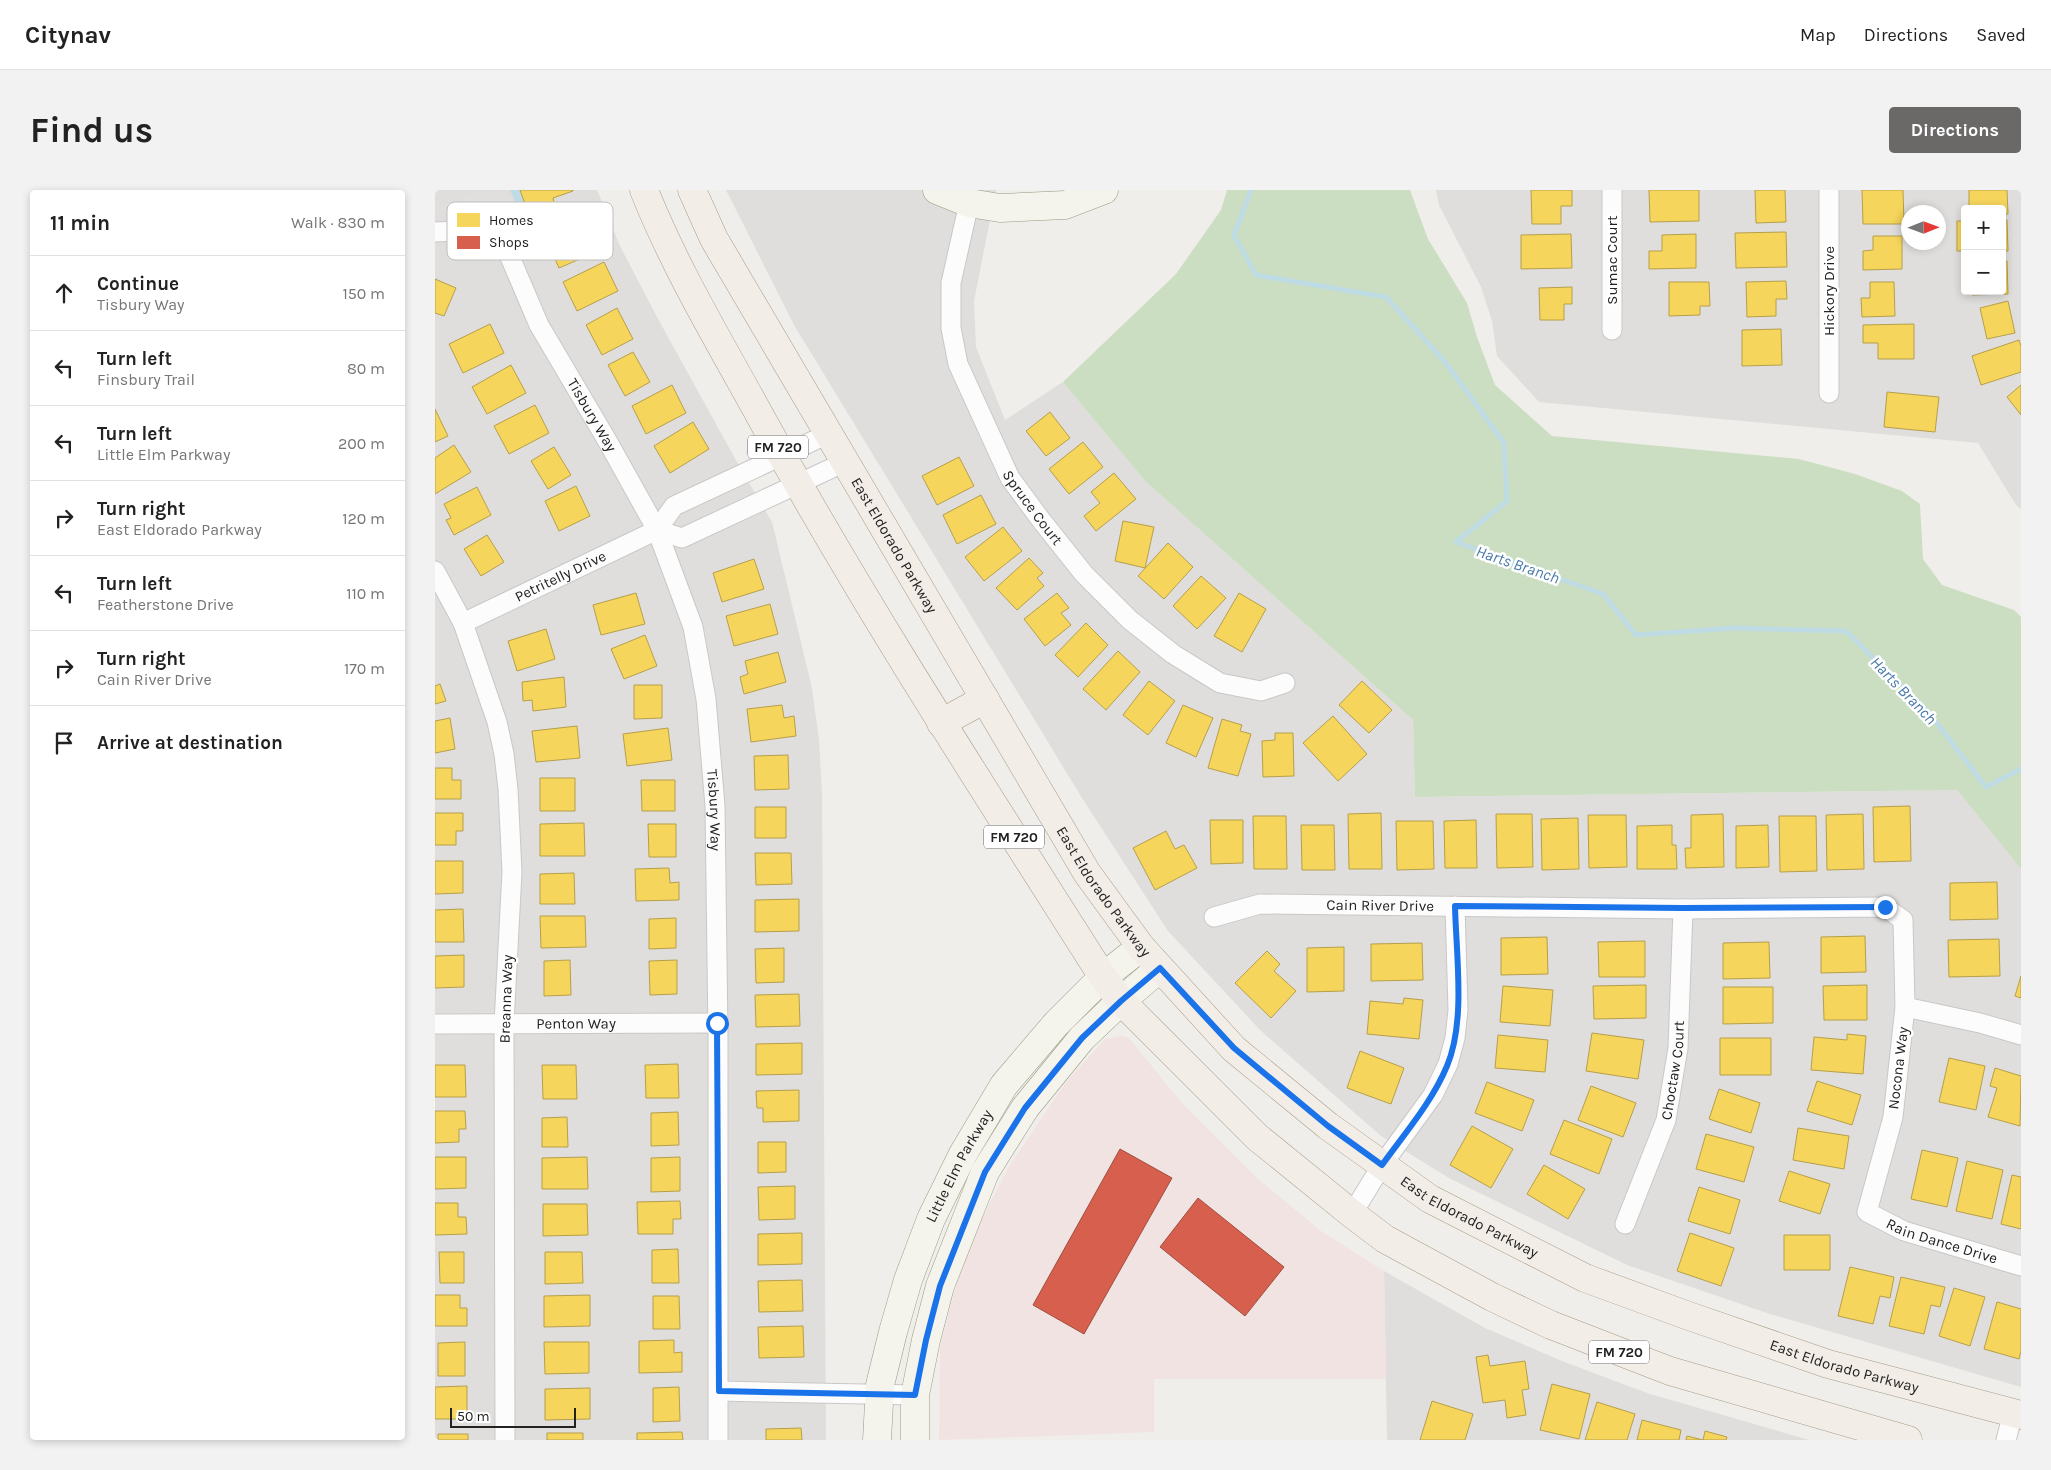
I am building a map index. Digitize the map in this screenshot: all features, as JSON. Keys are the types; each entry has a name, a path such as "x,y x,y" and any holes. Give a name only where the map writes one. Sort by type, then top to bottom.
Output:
{"main road":[{"name":"FM 720","path":"644,190 679,268 798,484 941,722 1103,977 1121,1001 1257,1137 1351,1214 1385,1238 1492,1297 1551,1326 1670,1371 1908,1440"},
{"name":"East Eldorado Parkway","path":"691,190 714,239 1087,873 1141,947 1234,1048 1328,1126 1430,1200 1585,1278 1829,1364 2017,1414"},
{"path":"937,190 969,203 1000,208 1065,205 1104,190"},
{"path":"941,722 985,698"},
{"name":"Little Elm Parkway","path":"877,1440 879,1394 893,1332 908,1280 931,1218 963,1154 1004,1085 1056,1024 1103,977 1141,947"},
{"name":"Little Elm Parkway","path":"915,1440 915,1395 926,1340 940,1286 985,1172 1025,1108 1082,1038 1160,968"}],"street":[{"name":"Sumac Court","path":"1612,190 1612,330"},
{"name":"Hickory Drive","path":"1829,190 1829,393"},
{"name":"Spruce Court","path":"969,203 951,283 951,328 957,364 1010,478 1084,574 1130,620 1173,654 1220,683 1261,691 1285,683"},
{"name":"Tisbury Way","path":"511,260 539,325 657,530 693,627 705,699 715,806 719,1440"},
{"name":"Petritelly Drive","path":"463,623 657,530 674,506 828,434"},
{"path":"657,530 682,538 845,462"},
{"name":"Breanna Way","path":"435,571 463,623 497,722 504,754 508,789 512,872 504,1024 505,1440"},
{"name":"Cain River Drive","path":"1214,917 1261,904 1683,908 1885,907 1903,920"},
{"path":"1351,1214 1382,1165 1433,1094 1448,1064 1455,1038 1458,1010 1455,906"},
{"name":"Choctaw Court","path":"1625,1224 1666,1120 1678,1048 1683,908"},
{"name":"Nocona Way","path":"1867,1212 1893,1118 1905,1007 1903,920"},
{"path":"1905,1007 1980,1023 2021,1035"},
{"name":"Penton Way","path":"435,1024 717,1023"},
{"name":"Rain Dance Drive","path":"1867,1212 1904,1231 2021,1266"},
{"path":"719,1391 915,1395"},
{"path":"2006,1440 2017,1414"}],"shaded area":[{"path":"435,190 597,190 602,202 447,202 447,260 613,260 613,229 657,317 772,522 812,688 819,740 822,794 826,1440 435,1440"},
{"path":"726,190 996,190 974,301 976,347 1005,420 1063,382 1145,481 1413,720 1415,797 1957,790 2021,869 2021,1387 1767,1313 1627,1265 1449,1178 1381,1136 1260,1030 1168,931 1082,798 794,325"},
{"path":"1436,190 2021,190 2021,509 2016,505 1978,443 1539,402 1497,356 1492,321 1481,287 1439,205"},
{"path":"496,192 514,198 512,202 466,202 463,197 477,193"},
{"path":"1122,1036 1129,1038 1182,1103 1257,1178 1321,1231 1384,1271 1386,1379 1154,1379 1154,1432 939,1440 940,1348 957,1281 981,1221 1008,1168 1066,1082 1105,1039"},
{"path":"1384,1271 1485,1328 1562,1361 1647,1393 1809,1440 1387,1440"}],"green space":[{"path":"1227,190 1410,190 1428,239 1467,303 1477,337 1495,385 1552,436 1799,459 1855,474 1902,491 1920,504 1923,559 1942,585 2014,610 2021,617 2021,869 1957,790 1415,797 1413,720 1145,481 1063,382 1176,274 1221,210"}],"water":[{"path":"510,190 542,190 547,202 515,202"}],"building: Homes":[{"path":"520,190 573,190 553,198 554,202 524,202"},
{"path":"1531,190 1572,190 1572,206 1561,206 1561,224 1532,224"},
{"path":"1649,190 1699,190 1699,221 1650,222"},
{"path":"1755,190 1785,190 1786,222 1756,223"},
{"path":"1862,190 1903,190 1901,224 1863,224"},
{"path":"1969,190 2007,190 2008,214 2006,214 2006,205 1969,205"},
{"path":"2006,220 2007,220 2008,251 2006,251"},
{"path":"1957,221 1961,221 1961,251 1957,251"},
{"path":"1786,232 1787,267 1736,268 1735,233"},
{"path":"1571,234 1572,268 1521,269 1521,235"},
{"path":"1696,234 1696,268 1649,269 1649,251 1662,251 1662,235"},
{"path":"1873,236 1901,236 1902,269 1863,270 1863,251 1873,250"},
{"path":"555,260 578,260 559,268"},
{"path":"2006,261 2007,261 2008,294 2006,294"},
{"path":"604,262 618,291 577,311 563,282"},
{"path":"435,279 456,288 444,316 435,313"},
{"path":"1786,281 1787,299 1776,299 1776,316 1747,317 1746,282"},
{"path":"1669,282 1709,282 1710,306 1700,306 1700,315 1669,316"},
{"path":"1870,282 1894,282 1895,316 1862,317 1861,298 1870,298"},
{"path":"1572,287 1572,304 1564,304 1564,320 1540,320 1539,288"},
{"path":"2008,301 2015,333 1987,339 1980,308"},
{"path":"617,308 633,339 602,355 586,325"},
{"path":"490,324 504,353 463,373 449,344"},
{"path":"1914,324 1914,359 1878,359 1878,343 1863,343 1863,325"},
{"path":"1781,329 1782,365 1742,366 1742,330"},
{"path":"2019,340 2021,346 2021,372 1981,385 1972,356"},
{"path":"633,352 650,382 625,396 608,365"},
{"path":"511,365 526,393 487,414 472,387"},
{"path":"672,385 686,413 646,434 632,406"},
{"path":"2021,385 2021,415 2007,397"},
{"path":"1887,392 1939,397 1935,432 1884,427"},
{"path":"535,405 549,433 509,454 494,426"},
{"path":"435,409 448,436 435,442"},
{"path":"1050,412 1070,438 1046,456 1026,431"},
{"path":"693,422 709,449 670,473 654,446"},
{"path":"1083,442 1103,467 1069,494 1049,469"},
{"path":"454,445 471,472 435,494 435,458"},
{"path":"554,447 571,475 548,489 531,461"},
{"path":"959,457 974,486 937,505 922,476"},
{"path":"1114,473 1136,499 1096,531 1084,516 1100,503 1091,492"},
{"path":"576,486 590,516 559,531 545,501"},
{"path":"477,487 491,515 454,535 446,520 451,518 444,504"},
{"path":"981,495 996,524 957,544 943,515"},
{"path":"1123,521 1154,527 1145,568 1115,561"},
{"path":"1003,527 1022,551 984,581 965,557"},
{"path":"487,535 504,562 481,576 464,549"},
{"path":"1168,543 1193,567 1164,599 1138,576"},
{"path":"1029,558 1043,573 1037,578 1044,586 1017,610 996,588"},
{"path":"754,559 764,589 722,602 713,573"},
{"path":"1201,576 1226,598 1197,629 1173,606"},
{"path":"636,593 645,624 601,635 593,605"},
{"path":"1057,593 1069,608 1061,613 1071,625 1045,646 1024,619"},
{"path":"1239,593 1266,609 1242,652 1214,636"},
{"path":"770,604 778,634 734,646 726,616"},
{"path":"1086,623 1108,645 1078,677 1055,655"},
{"path":"546,629 555,659 517,671 508,641"},
{"path":"645,635 657,666 624,679 611,649"},
{"path":"1118,651 1140,672 1106,710 1083,689"},
{"path":"778,652 786,682 744,694 740,677 748,674 745,661"},
{"path":"564,677 566,707 533,711 532,700 523,701 522,682"},
{"path":"1149,681 1175,701 1148,735 1123,715"},
{"path":"1362,681 1392,710 1369,733 1339,705"},
{"path":"440,684 446,701 435,704 435,686"},
{"path":"634,685 662,685 662,718 634,719"},
{"path":"782,705 784,718 794,716 796,736 751,742 747,709"},
{"path":"1183,705 1213,718 1196,757 1166,743"},
{"path":"1333,716 1367,754 1338,781 1303,743"},
{"path":"450,718 455,749 435,753 435,721"},
{"path":"1222,719 1242,725 1240,731 1251,734 1238,776 1208,768"},
{"path":"577,726 580,758 536,762 532,731"},
{"path":"668,728 672,760 627,766 623,734"},
{"path":"1275,733 1293,733 1294,776 1263,777 1262,741 1275,740"},
{"path":"788,755 789,789 755,790 754,756"},
{"path":"435,768 452,768 452,780 461,780 461,799 435,799"},
{"path":"540,778 575,778 575,811 540,811"},
{"path":"641,780 675,780 675,811 642,811"},
{"path":"1910,806 1911,861 1874,862 1873,807"},
{"path":"755,807 786,807 786,838 755,838"},
{"path":"435,813 463,813 463,831 456,831 456,845 435,845"},
{"path":"1381,813 1382,869 1349,869 1348,814"},
{"path":"1496,814 1532,814 1533,867 1497,868"},
{"path":"1723,814 1724,867 1686,868 1685,848 1691,848 1691,815"},
{"path":"1863,814 1864,869 1827,870 1826,815"},
{"path":"1588,815 1626,815 1627,867 1589,868"},
{"path":"1253,816 1286,816 1287,869 1254,869"},
{"path":"1779,816 1816,816 1817,871 1780,872"},
{"path":"1578,818 1579,869 1542,870 1541,819"},
{"path":"1210,820 1243,820 1243,863 1211,864"},
{"path":"1476,820 1477,868 1445,868 1444,821"},
{"path":"1396,821 1433,821 1434,869 1397,870"},
{"path":"584,823 585,856 540,856 540,824"},
{"path":"648,824 676,824 676,857 649,857"},
{"path":"1301,825 1334,825 1335,870 1302,870"},
{"path":"1672,825 1672,845 1676,845 1677,869 1637,869 1637,826"},
{"path":"1768,825 1769,867 1736,868 1736,826"},
{"path":"1166,831 1175,849 1184,845 1197,868 1155,890 1133,848"},
{"path":"755,853 791,853 792,884 756,885"},
{"path":"435,861 463,861 463,893 435,894"},
{"path":"669,868 670,883 679,882 679,900 636,901 635,869"},
{"path":"574,873 575,904 540,904 540,874"},
{"path":"1997,882 1998,919 1950,920 1950,883"},
{"path":"799,899 799,931 755,932 755,900"},
{"path":"463,909 464,942 435,942 435,910"},
{"path":"540,916 585,916 586,947 541,948"},
{"path":"676,918 676,948 649,949 649,919"},
{"path":"1865,936 1866,972 1821,973 1821,937"},
{"path":"1547,937 1548,974 1501,975 1501,938"},
{"path":"1999,939 2000,976 1949,977 1948,940"},
{"path":"1645,941 1645,977 1599,977 1598,942"},
{"path":"1769,942 1770,978 1723,979 1723,943"},
{"path":"1422,943 1423,980 1371,981 1371,944"},
{"path":"1344,947 1344,991 1307,992 1307,948"},
{"path":"784,948 784,982 756,983 755,949"},
{"path":"1267,951 1280,964 1274,971 1296,991 1271,1018 1235,983"},
{"path":"464,955 464,987 435,988 435,956"},
{"path":"570,960 571,995 544,996 544,961"},
{"path":"677,960 677,994 650,995 649,961"},
{"path":"2021,976 2021,998 2015,996"},
{"path":"1646,985 1646,1018 1594,1019 1593,986"},
{"path":"1867,985 1867,1020 1824,1020 1823,986"},
{"path":"1503,986 1553,990 1550,1026 1500,1022"},
{"path":"1723,987 1773,987 1773,1023 1723,1024"},
{"path":"799,994 800,1026 756,1027 755,995"},
{"path":"1404,998 1423,1000 1419,1039 1367,1034 1370,1001 1403,1004"},
{"path":"1592,1033 1644,1040 1638,1079 1586,1071"},
{"path":"1847,1034 1866,1036 1863,1074 1811,1070 1814,1037 1847,1040"},
{"path":"1498,1035 1548,1040 1545,1072 1495,1068"},
{"path":"1720,1038 1771,1038 1771,1075 1720,1075"},
{"path":"802,1043 802,1074 756,1075 756,1044"},
{"path":"1360,1051 1404,1068 1391,1104 1347,1088"},
{"path":"1949,1058 1985,1066 1976,1110 1939,1102"},
{"path":"678,1064 679,1098 646,1098 645,1065"},
{"path":"435,1065 465,1065 466,1097 435,1097"},
{"path":"542,1065 576,1065 577,1099 543,1099"},
{"path":"1995,1068 2021,1076 2020,1126 1988,1117 1997,1088 1990,1086"},
{"path":"1817,1081 1861,1095 1852,1125 1807,1111"},
{"path":"1487,1082 1534,1100 1522,1131 1475,1113"},
{"path":"1591,1086 1636,1103 1623,1137 1578,1120"},
{"path":"1719,1089 1760,1103 1751,1133 1709,1119"},
{"path":"799,1090 799,1121 763,1122 763,1108 757,1108 756,1091"},
{"path":"435,1111 465,1111 466,1129 459,1129 459,1142 435,1143"},
{"path":"678,1112 679,1145 651,1146 651,1113"},
{"path":"567,1117 568,1147 542,1147 542,1118"},
{"path":"1564,1120 1612,1139 1599,1174 1550,1154"},
{"path":"1472,1126 1513,1149 1491,1188 1450,1165"},
{"path":"1798,1128 1849,1136 1844,1169 1793,1160"},
{"path":"1706,1134 1754,1147 1744,1182 1696,1169"},
{"path":"758,1142 786,1142 786,1172 758,1173"},
{"path":"1922,1150 1958,1158 1947,1207 1911,1199"},
{"path":"435,1157 466,1157 466,1188 435,1189"},
{"path":"587,1157 588,1189 542,1189 542,1158"},
{"path":"680,1157 680,1191 651,1192 651,1158"},
{"path":"1967,1161 2003,1170 1992,1219 1956,1211"},
{"path":"1544,1165 1585,1189 1568,1219 1527,1194"},
{"path":"1789,1171 1830,1184 1820,1214 1779,1201"},
{"path":"2012,1175 2021,1177 2021,1229 2001,1224"},
{"path":"795,1186 795,1219 759,1220 758,1187"},
{"path":"1699,1187 1740,1200 1730,1234 1688,1221"},
{"path":"680,1201 681,1219 673,1219 673,1234 638,1234 637,1202"},
{"path":"435,1203 458,1203 458,1217 466,1217 467,1234 435,1235"},
{"path":"543,1204 587,1204 588,1235 543,1236"},
{"path":"802,1233 802,1264 758,1265 758,1234"},
{"path":"1690,1233 1734,1248 1721,1286 1677,1271"},
{"path":"1784,1235 1830,1235 1830,1270 1784,1270"},
{"path":"678,1249 679,1283 652,1283 652,1250"},
{"path":"439,1252 464,1252 464,1283 440,1283"},
{"path":"545,1252 582,1252 583,1283 545,1284"},
{"path":"1850,1267 1894,1277 1890,1298 1880,1296 1873,1324 1838,1316"},
{"path":"1901,1277 1945,1287 1940,1307 1931,1305 1924,1334 1889,1326"},
{"path":"802,1280 803,1311 759,1312 758,1281"},
{"path":"1954,1288 1985,1297 1970,1346 1939,1336"},
{"path":"435,1295 460,1295 460,1308 467,1308 467,1326 435,1326"},
{"path":"590,1295 590,1326 544,1327 544,1296"},
{"path":"653,1296 679,1296 680,1329 653,1329"},
{"path":"1997,1302 2021,1309 2021,1351 2019,1359 1984,1349"},
{"path":"803,1326 804,1357 759,1358 758,1327"},
{"path":"674,1340 674,1353 682,1352 682,1372 639,1373 639,1341"},
{"path":"465,1342 465,1376 438,1376 438,1343"},
{"path":"544,1342 589,1342 589,1373 545,1374"},
{"path":"1488,1355 1490,1366 1525,1361 1529,1389 1522,1390 1526,1415 1507,1418 1505,1400 1483,1403 1476,1357"},
{"path":"1552,1384 1590,1394 1579,1439 1540,1430"},
{"path":"467,1386 467,1419 435,1419 435,1387"},
{"path":"679,1387 680,1421 653,1422 653,1388"},
{"path":"590,1388 590,1419 545,1420 545,1389"},
{"path":"1432,1401 1473,1414 1465,1440 1420,1440"},
{"path":"1597,1402 1635,1414 1627,1440 1585,1440"},
{"path":"1642,1420 1681,1430 1679,1440 1637,1440"},
{"path":"801,1428 802,1440 766,1440 766,1429"},
{"path":"1705,1431 1727,1437 1726,1440 1703,1440"},
{"path":"682,1432 683,1440 637,1440 637,1433"},
{"path":"547,1433 583,1433 583,1440 547,1440"},
{"path":"438,1434 468,1434 468,1440 438,1440"},
{"path":"1687,1436 1703,1440 1686,1440"}],"building: Shops":[{"path":"1120,1149 1172,1178 1084,1334 1033,1305"},
{"path":"1198,1198 1284,1267 1245,1316 1160,1247"}],"waterway":[{"name":"Harts Branch","path":"1251,190 1234,235 1256,275 1386,297 1446,363 1504,443 1507,501 1456,542 1603,594 1636,635 1734,628 1846,631 1929,713 1986,787 2021,769"}],"route":[{"path":"717,1023 719,1391 915,1395 926,1340 940,1286 985,1172 1025,1108 1082,1038 1160,968 1234,1048 1328,1126 1382,1165 1433,1094 1448,1064 1455,1038 1458,1010 1455,906 1885,907"}]}
